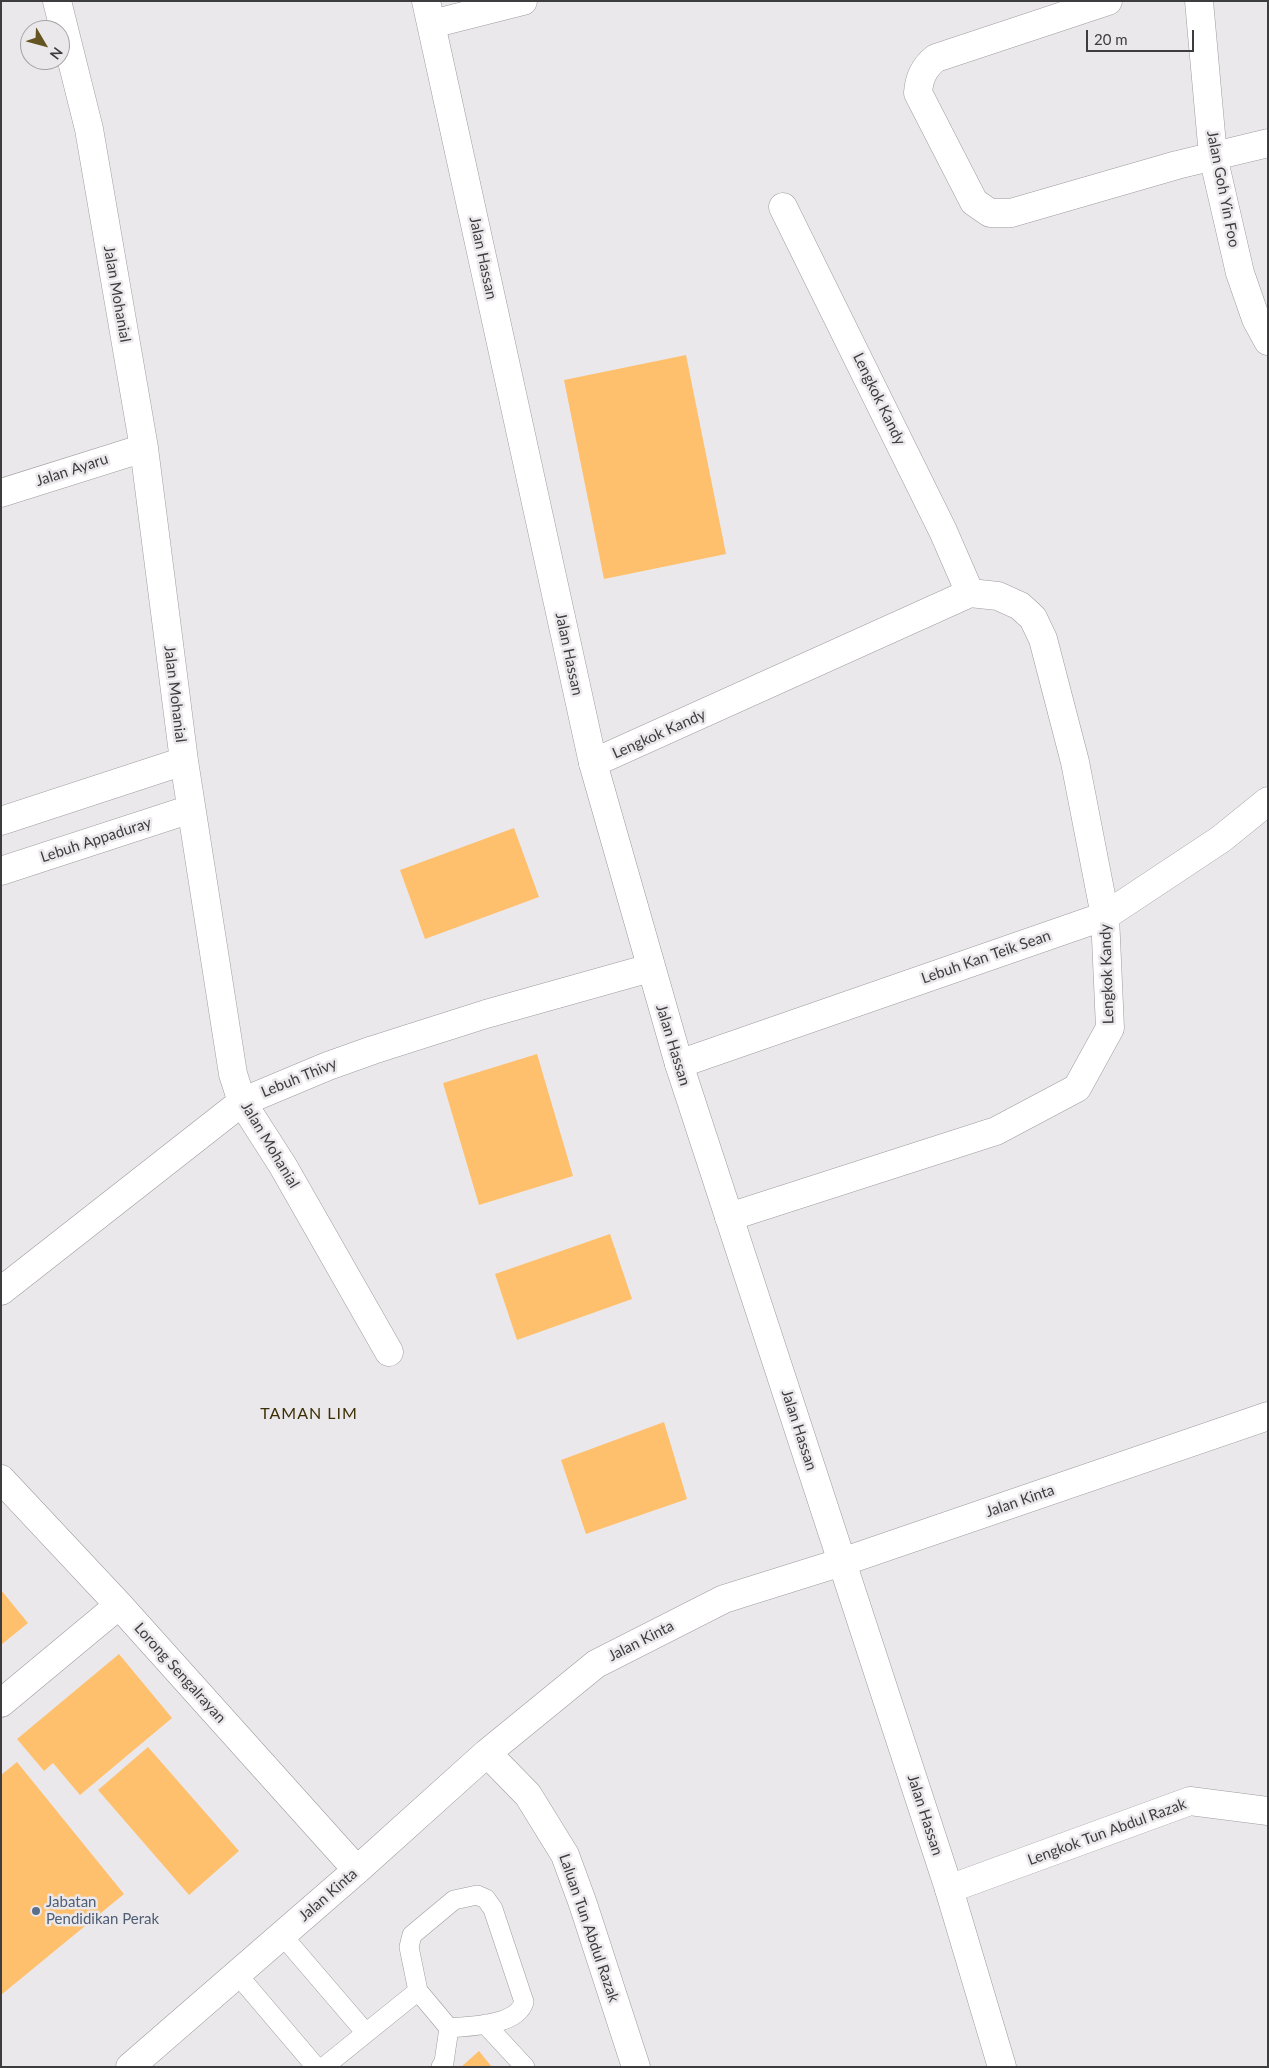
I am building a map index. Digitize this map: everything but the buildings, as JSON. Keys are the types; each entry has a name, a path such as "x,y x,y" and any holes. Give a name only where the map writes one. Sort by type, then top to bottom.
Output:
{"street":[{"name":"Jalan Mohanial","path":"57,1 89,129 144,448 184,761 233,1074 242,1102 283,1166 389,1352"},
{"path":"429,13 523,1"},
{"path":"1108,1 936,58 928,64 919,82 918,93 974,202 990,213 1011,213 1268,142"},
{"name":"Jalan Goh Yin Foo","path":"1199,1 1214,156 1240,273 1256,319 1268,341"},
{"name":"Jalan Hassan","path":"429,13 593,763 650,968 728,1217 949,1889 1002,2067"},
{"name":"Lengkok Kandy","path":"783,207 939,522 970,593"},
{"name":"Jalan Ayaru","path":"1,493 144,448"},
{"name":"Lengkok Kandy","path":"593,763 970,593 998,596 1020,606 1034,618 1043,639 1075,762 1105,916 1110,1028 1077,1088 996,1131 728,1217"},
{"path":"1,821 184,761"},
{"name":"Lebuh Kan Teik Sean","path":"679,1064 1105,916 1221,839 1268,801"},
{"name":"Lebuh Appaduray","path":"1,870 191,810"},
{"name":"Lebuh Thivy","path":"1,1291 242,1102 311,1072 372,1050 486,1014 650,968"},
{"name":"Jalan Kinta","path":"130,2067 357,1870 487,1753 596,1664 724,1599 842,1562 1268,1416"},
{"name":"Lorong Sengalrayan","path":"1,1479 119,1605 357,1870"},
{"path":"1,1702 119,1605"},
{"name":"Laluan Tun Abdul Razak","path":"487,1753 528,1795 565,1856 583,1904 636,2067"},
{"name":"Lengkok Tun Abdul Razak","path":"949,1889 1190,1801 1268,1811"}],"lane":[{"path":"441,2067 444,2062 449,2028 418,1991 409,1953 412,1935 454,1900 477,1896 486,1899 493,1909 524,2002 518,2013 510,2018 485,2024 449,2028"},
{"path":"282,1935 366,2033"},
{"path":"237,1974 316,2067"},
{"path":"324,2067 418,1991"},
{"path":"485,2024 525,2067"}],"place":[{"name":"Jabatan Pendidikan Perak","path":"36,1911"}],"district":[{"name":"TAMAN LIM","path":"309,1414"}]}
